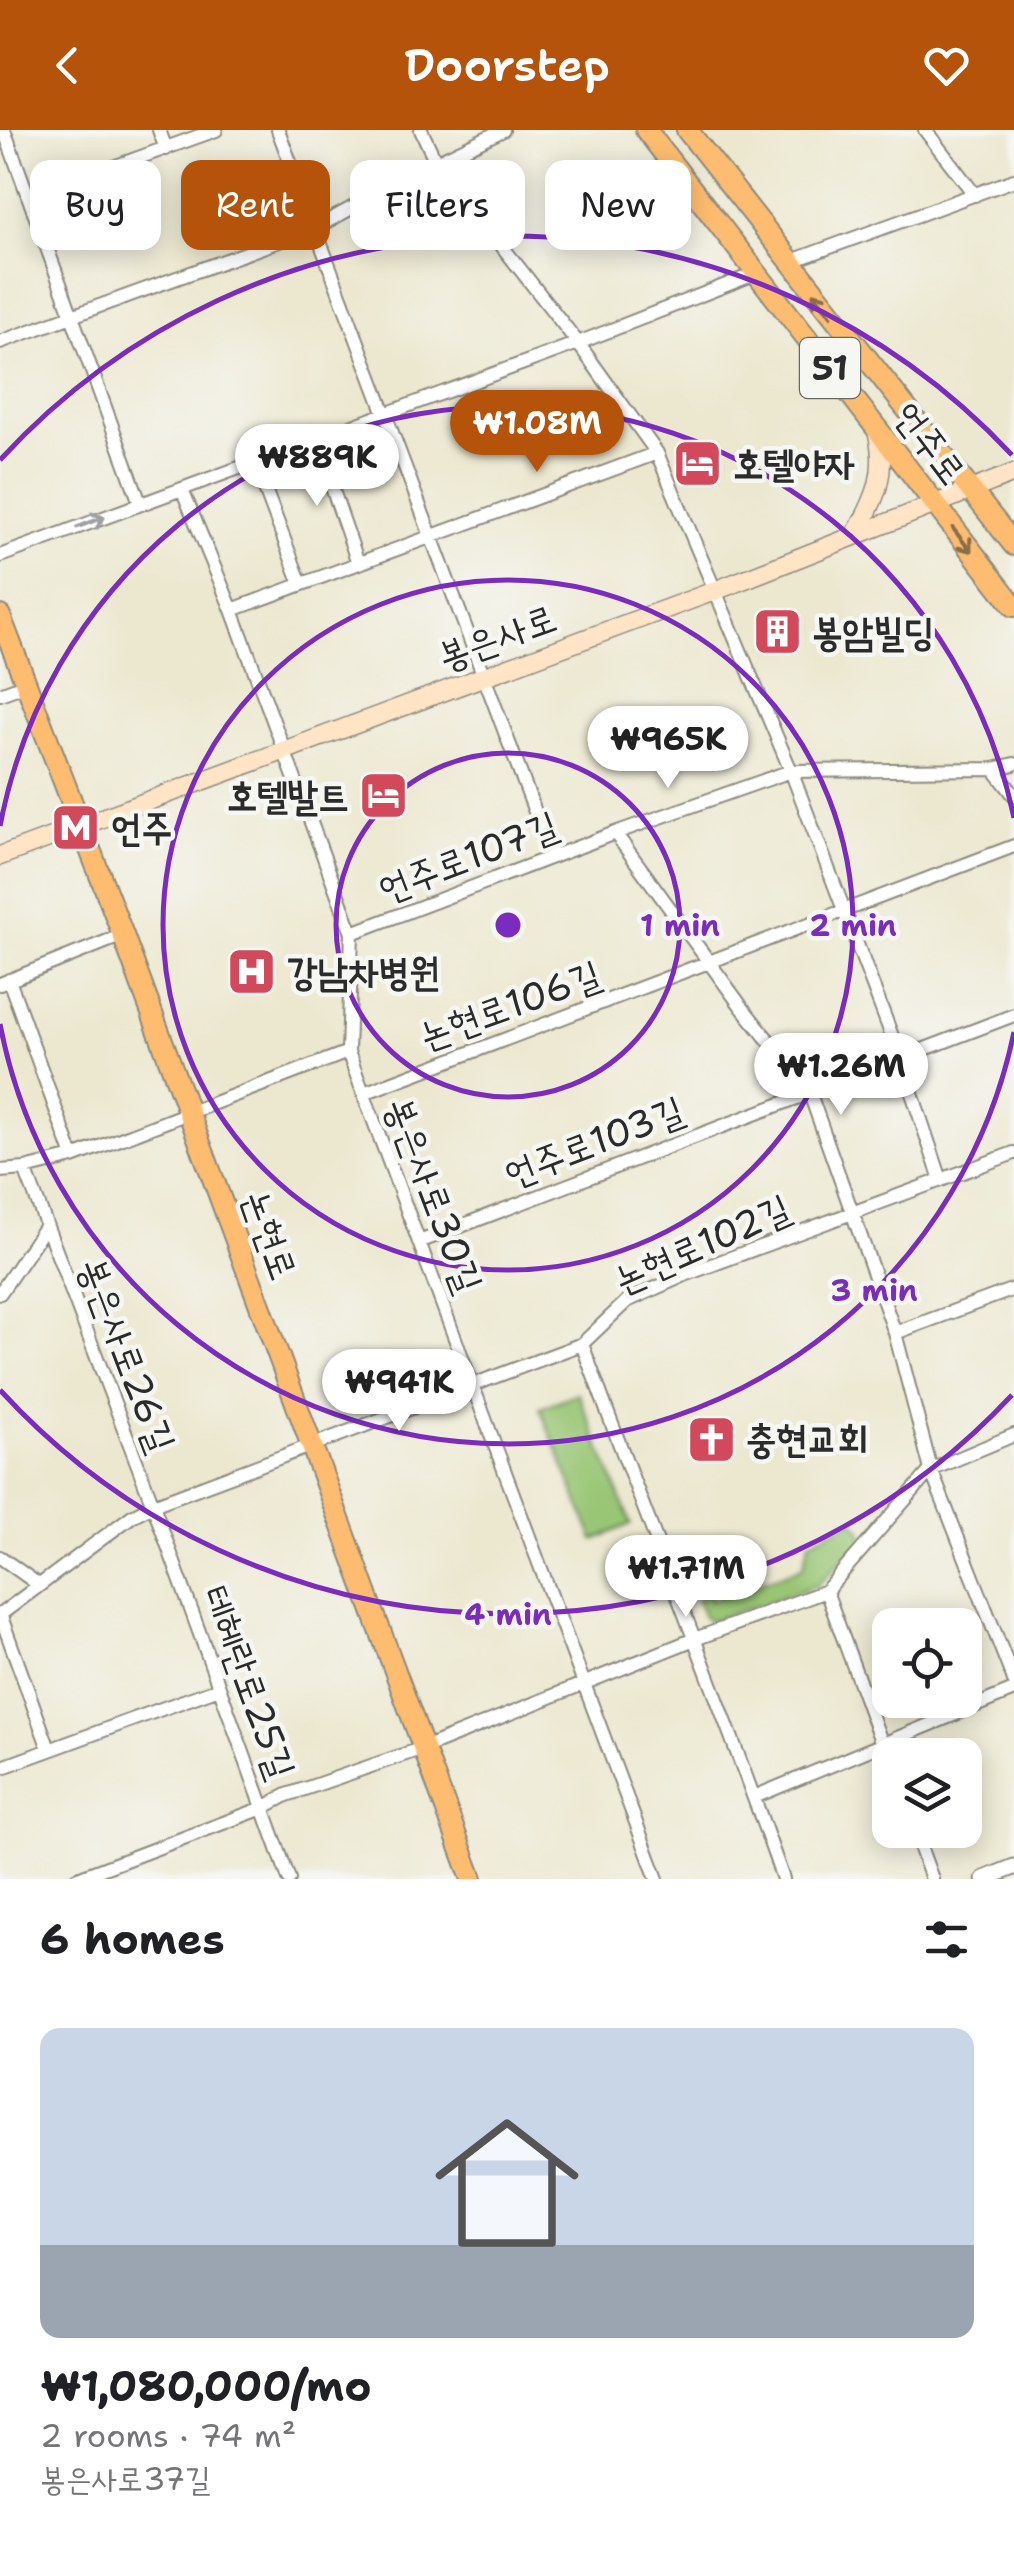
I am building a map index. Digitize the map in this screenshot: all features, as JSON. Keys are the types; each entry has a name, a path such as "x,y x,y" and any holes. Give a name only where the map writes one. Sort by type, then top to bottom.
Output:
{"main road":[{"name":"언주로","path":"646,130 1014,606"},
{"name":"언주로","path":"687,130 1014,544"},
{"path":"855,535 881,482 884,460 877,430"},
{"name":"봉은사로","path":"0,856 716,590 1014,473"},
{"name":"논현로","path":"0,616 472,1879"}],"street":[{"path":"4,130 30,198"},
{"path":"159,130 166,149"},
{"path":"135,160 216,130"},
{"path":"278,130 289,160"},
{"path":"421,130 435,160"},
{"path":"440,160 503,130"},
{"path":"925,130 976,194"},
{"path":"788,262 1014,180"},
{"path":"50,250 140,504"},
{"path":"0,342 253,250"},
{"path":"322,250 552,857"},
{"path":"505,250 578,343 656,454 792,772 900,1056 942,1180"},
{"path":"0,556 384,416 757,273"},
{"path":"316,441 358,564"},
{"path":"232,610 656,454"},
{"path":"255,463 301,584"},
{"name":"봉은사로30길","path":"182,488 232,610 352,933 348,1052 658,1879"},
{"path":"0,694 27,684"},
{"name":"언주로107길","path":"352,933 616,833 792,772 994,769 1014,764"},
{"path":"994,769 1014,794"},
{"path":"616,833 808,1091 895,1333 931,1470 1014,1681"},
{"name":"논현로106길","path":"364,1093 1014,846"},
{"path":"74,1156 4,982 122,936"},
{"name":"언주로103길","path":"419,1242 1014,1015"},
{"path":"0,1171 25,1169 74,1156 348,1052"},
{"name":"논현로102길","path":"0,1614 153,1504 582,1344 626,1301 688,1274 1014,1153"},
{"name":"봉은사로26길","path":"25,1169 153,1504"},
{"name":"봉은사로26길","path":"0,1293 46,1226"},
{"path":"895,1333 1014,1289"},
{"path":"582,1344 783,1879"},
{"path":"75,1879 115,1872 286,1795 426,1748 826,1590 931,1470 1014,1435"},
{"name":"테헤란로25길","path":"153,1504 289,1879"},
{"path":"0,1558 40,1585"},
{"path":"826,1590 879,1738"},
{"path":"0,1614 49,1749"},
{"path":"0,1768 218,1688"},
{"path":"894,1738 1014,1690"},
{"path":"754,1798 872,1747"},
{"path":"921,1848 932,1879"},
{"path":"984,1879 1014,1867"}],"green space":[{"path":"578,1393 631,1524 594,1540 540,1408"},
{"path":"853,1520 862,1531 863,1541 816,1586 713,1620 705,1619 697,1600 707,1590 711,1600 803,1567 810,1541"}],"place":[{"name":"호텔야자","path":"698,464"},
{"name":"봉암빌딩","path":"777,632"},
{"name":"호텔발트","path":"384,796"},
{"name":"언주","path":"76,828"},
{"name":"강남차병원","path":"252,972"},
{"name":"충현교회","path":"711,1439"}]}
